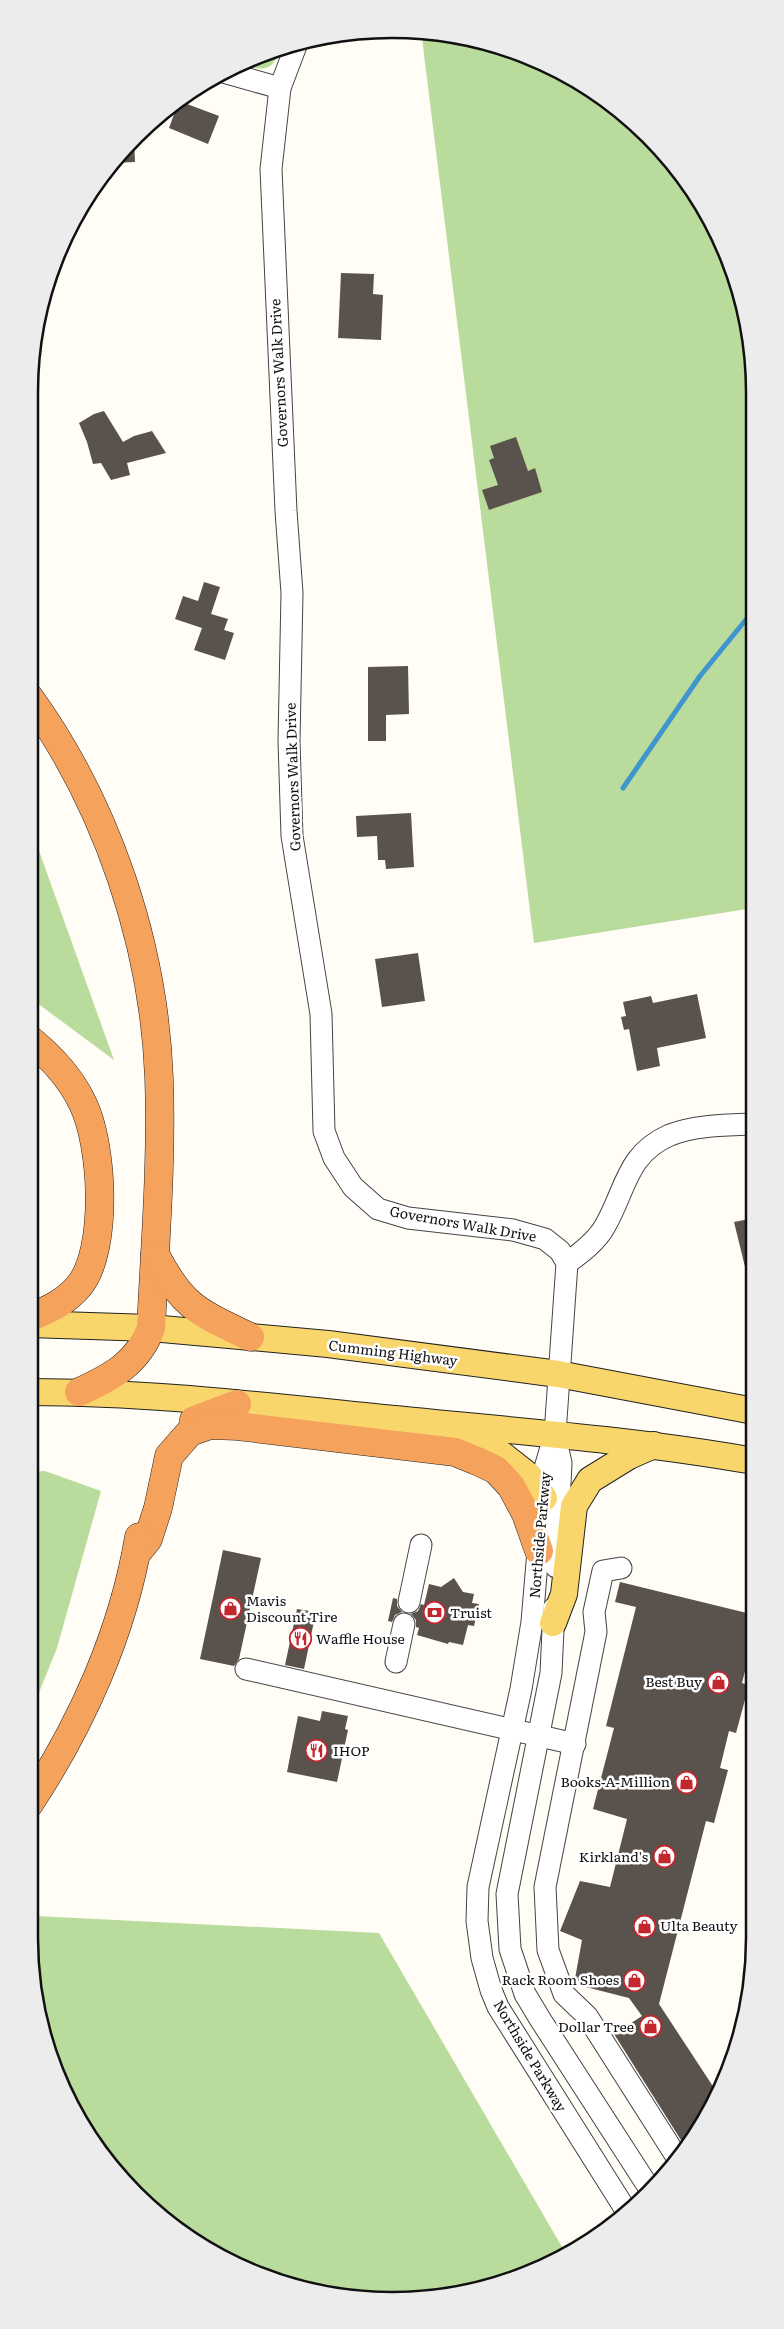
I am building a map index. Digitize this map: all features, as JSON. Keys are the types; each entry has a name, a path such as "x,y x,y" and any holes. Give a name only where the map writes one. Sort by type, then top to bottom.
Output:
{"highway":[{"path":"38,711 62,748 102,828 128,902 141,948 151,996 159,1078 151,1328 142,1348 127,1366 105,1380 79,1392"},
{"path":"38,1046 65,1074 83,1102 93,1132 100,1186 95,1249 90,1267 81,1284 67,1299 38,1314"},
{"path":"154,1252 173,1287 196,1310 250,1336"},
{"path":"38,1789 60,1753 86,1702 112,1639 136,1554 147,1487 155,1461 165,1442 185,1424 237,1404"},
{"path":"136,1554 148,1539 158,1508 169,1456 190,1432 210,1425 455,1452 496,1470 511,1486 526,1514 539,1551"}],"main road":[{"name":"Cumming Highway","path":"38,1324 151,1328 328,1344 558,1374 746,1409"},
{"path":"38,1392 79,1392 237,1404 555,1434 654,1445 746,1460"},
{"path":"451,1425 458,1433 501,1454 522,1470 529,1476 544,1498"},
{"path":"553,1623 564,1594 574,1506 590,1480 629,1456 654,1445"}],"street":[{"name":"Governors Walk Drive","path":"295,51 280,88 271,169 282,432 292,593 289,741 292,836 321,1014 324,1131 334,1158 353,1187 378,1209 408,1218 513,1230 545,1239 560,1251 567,1263"},
{"path":"233,75 280,88"},
{"path":"555,1434 567,1263 593,1242 605,1227 627,1174 637,1159 654,1143 692,1129 746,1125"},
{"name":"Northside Parkway","path":"555,1434 545,1468 544,1498 532,1622 512,1729 478,1887 477,1921 482,1958 491,1990 505,2020 623,2206"},
{"name":"Northside Parkway","path":"555,1434 561,1462 551,1672 508,1894 510,1949 525,1994 646,2185"},
{"path":"409,1602 421,1545"},
{"path":"621,1568 603,1571 594,1612 596,1632 545,1887 548,1950 564,1994 587,2016 674,2152"},
{"path":"396,1662 404,1624"},
{"path":"246,1669 575,1744"}],"green space":[{"path":"422,39 461,44 528,64 589,97 626,125 643,141 659,158 687,195 720,256 740,323 746,369 746,909 534,943"},
{"path":"278,56 270,66 249,67"},
{"path":"38,848 114,1060 38,1004"},
{"path":"38,1471 45,1471 101,1491 57,1648 38,1695"},
{"path":"38,1916 379,1933 562,2248 528,2265 506,2273 461,2285 415,2291 369,2291 323,2285 278,2273 256,2265 215,2244 195,2232 158,2204 125,2171 97,2134 85,2114 64,2073 44,2006 38,1960"}],"building":[{"path":"186,104 219,116 208,144 169,128 175,112"},
{"path":"134,148 135,162 121,163"},
{"path":"341,273 374,274 373,294 383,295 381,340 338,338"},
{"path":"104,411 123,442 134,436 152,431 166,453 127,463 130,475 111,480 101,463 93,464 79,423 94,414"},
{"path":"516,437 528,471 535,468 542,492 489,510 482,490 498,485 489,460 494,458 490,446"},
{"path":"204,582 220,587 211,614 228,619 224,630 234,633 225,660 194,650 202,628 175,619 183,596 198,601"},
{"path":"408,666 409,714 386,715 386,741 368,741 368,667"},
{"path":"411,813 414,867 386,869 385,860 378,860 377,836 357,837 356,816"},
{"path":"418,953 425,1001 382,1007 375,959"},
{"path":"697,994 706,1038 657,1048 660,1066 637,1071 629,1029 624,1030 621,1017 626,1016 623,1002 651,996 653,1003"},
{"path":"746,1220 746,1271 734,1222"},
{"name":"Mavis Discount Tire","path":"223,1550 261,1558 239,1659 234,1666 200,1659"},
{"name":"Truist","path":"454,1578 463,1592 474,1594 472,1603 479,1604 474,1626 468,1625 463,1645 449,1642 448,1644 417,1635 419,1628 416,1627 416,1620 411,1614 418,1611 421,1604 424,1605 429,1584 441,1587"},
{"path":"620,1582 746,1613 746,1667 742,1683 746,1684 746,1696 736,1733 729,1731 720,1768 728,1770 714,1823 706,1821 659,2004 713,2087 682,2141 614,2034 642,2016 629,1998 574,1984 582,1940 560,1931 580,1881 610,1887 627,1819 593,1809 614,1728 606,1726 636,1607 615,1602"},
{"path":"393,1598 397,1599 397,1606 402,1612 395,1615 392,1622 388,1621"},
{"name":"Waffle House","path":"297,1609 316,1612 304,1669 285,1665"},
{"name":"IHOP","path":"322,1711 348,1716 345,1729 348,1730 337,1782 287,1772 298,1716 320,1721"}],"waterway":[{"path":"623,788 700,676 746,620"}],"place":[{"name":"Mavis Discount Tire","path":"230,1609"},
{"name":"Truist","path":"434,1613"},
{"name":"Waffle House","path":"300,1639"},
{"name":"Best Buy","path":"718,1682"},
{"name":"IHOP","path":"317,1751"},
{"name":"Books-A-Million","path":"686,1782"},
{"name":"Kirkland's","path":"664,1857"},
{"name":"Ulta Beauty","path":"644,1926"},
{"name":"Rack Room Shoes","path":"635,1980"},
{"name":"Dollar Tree","path":"650,2027"}]}
